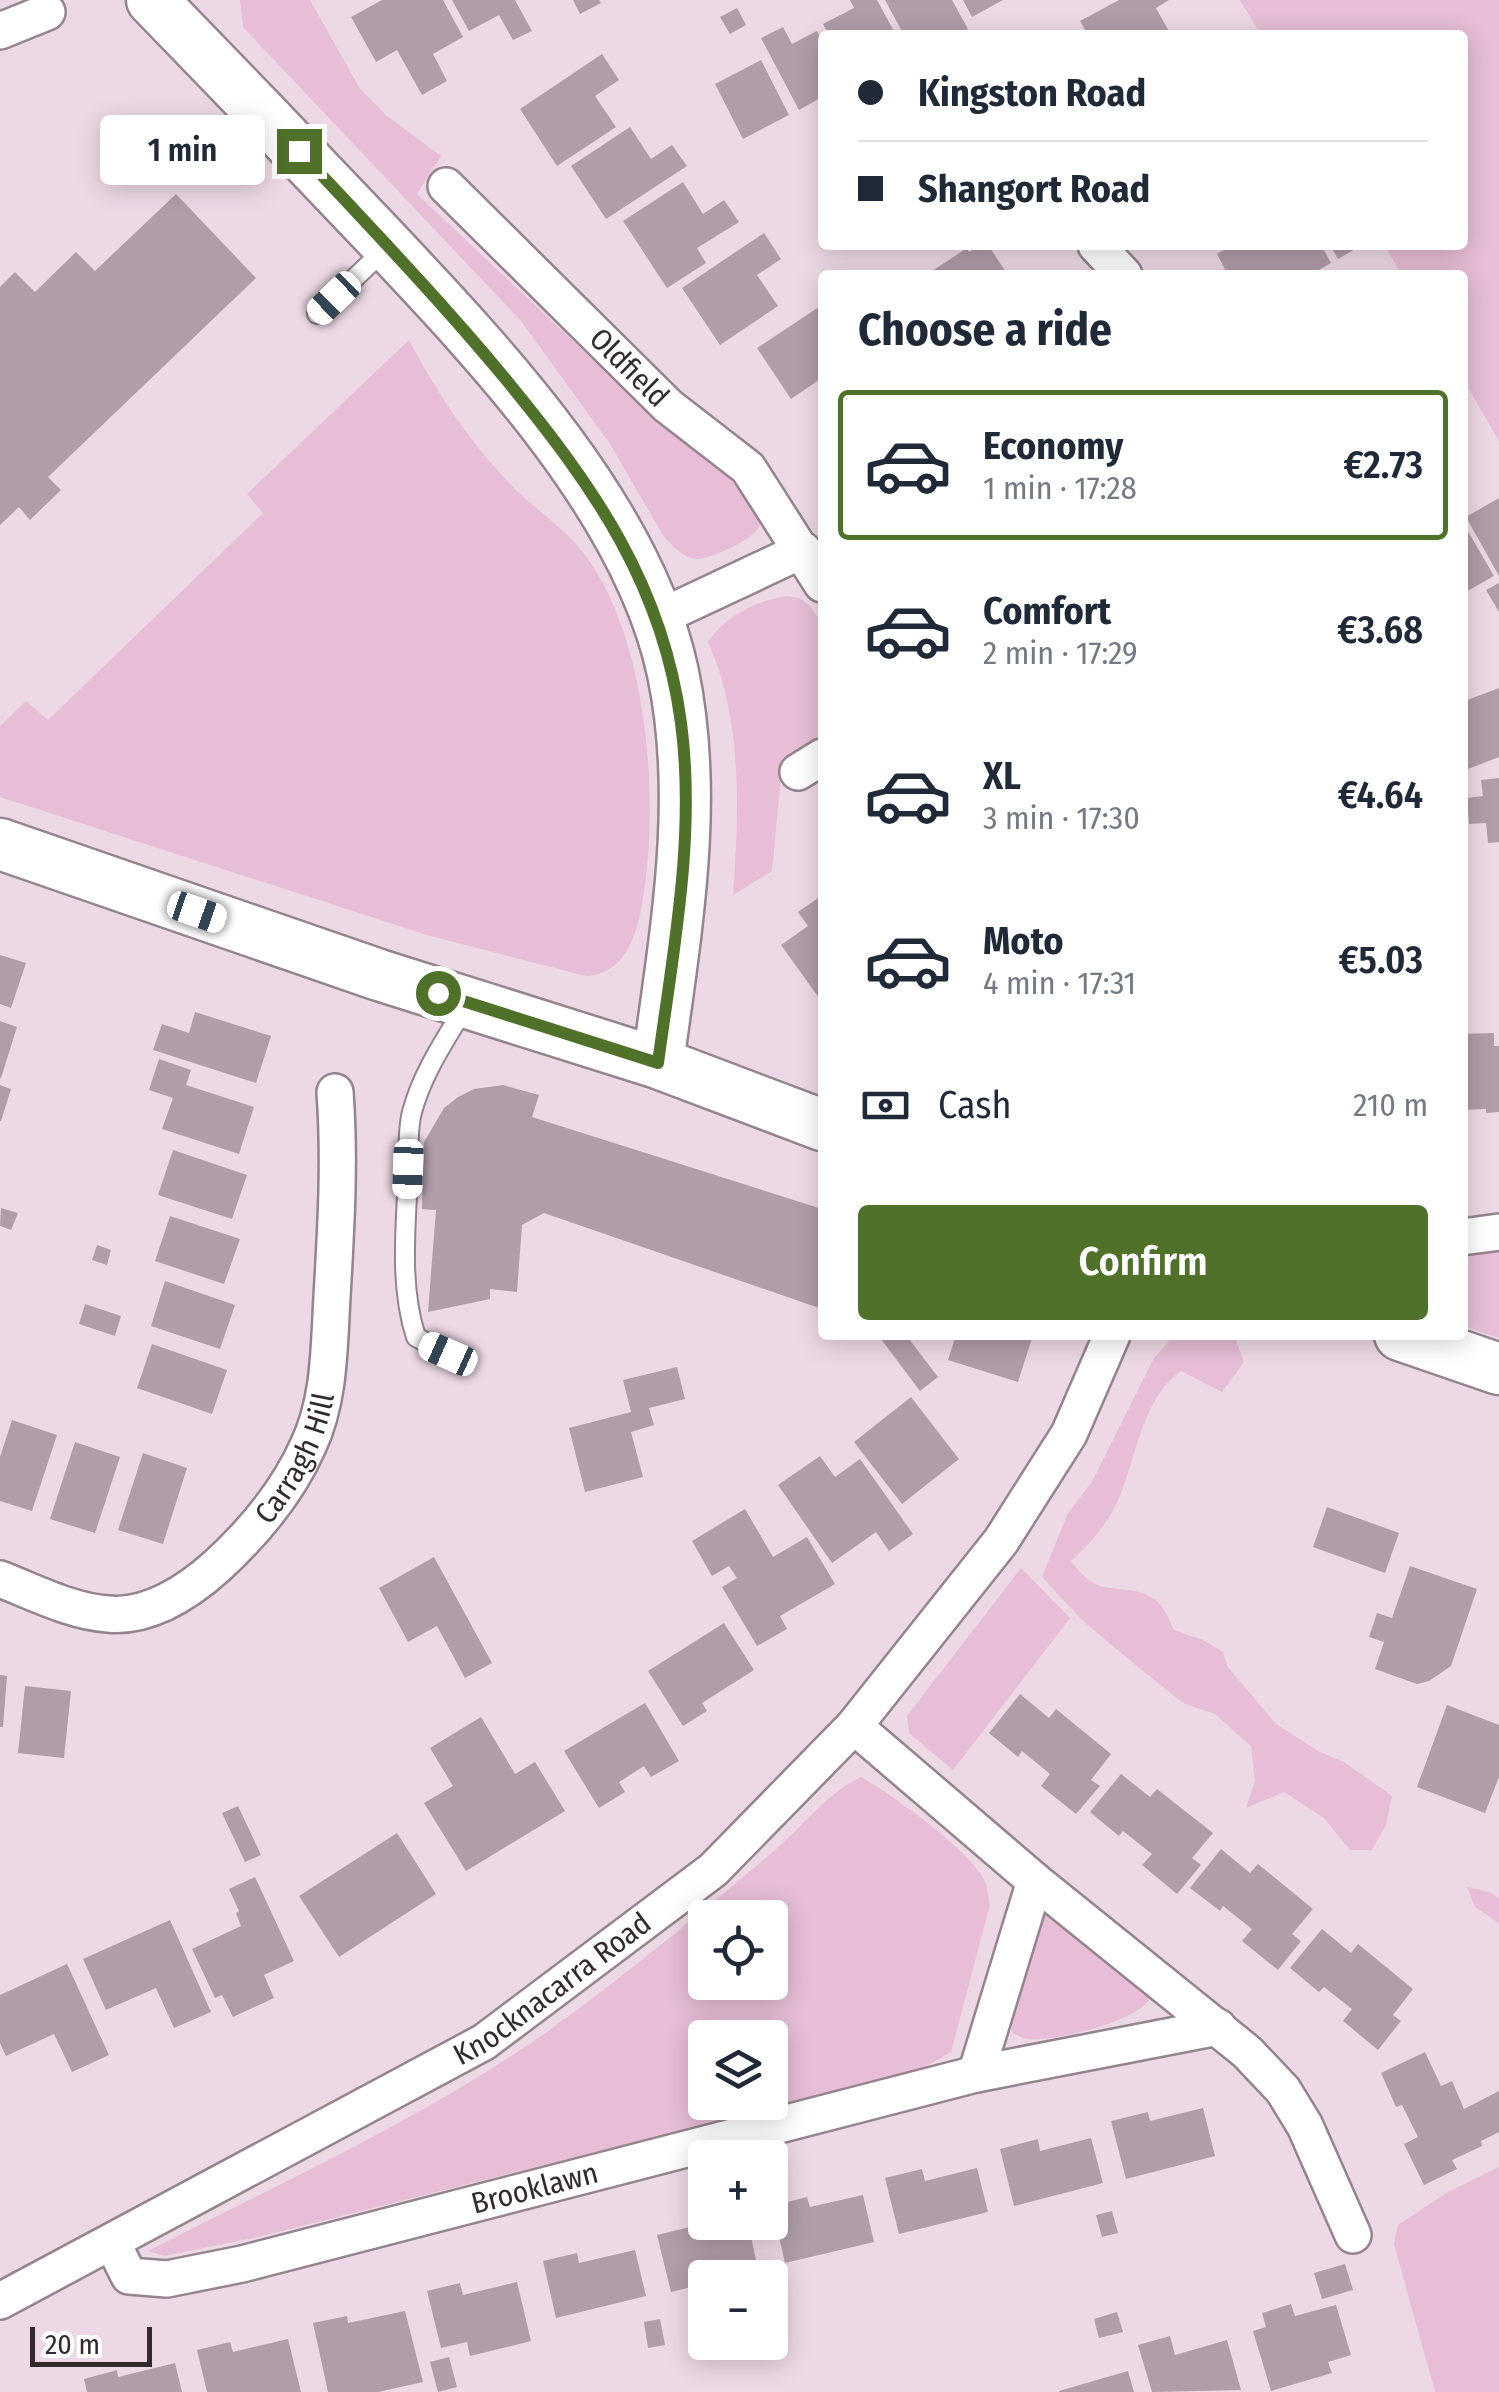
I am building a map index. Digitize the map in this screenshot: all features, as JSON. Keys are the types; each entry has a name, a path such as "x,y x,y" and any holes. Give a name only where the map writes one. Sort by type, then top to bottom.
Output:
{"street":[{"path":"152,0 461,325 544,426 602,506 636,568 672,670 686,782 680,883 658,1063"},
{"path":"0,31 48,12"},
{"name":"Oldfield","path":"446,186 668,406 748,468 818,577"},
{"path":"1101,250 1119,270"},
{"path":"656,618 803,550"},
{"path":"0,844 658,1063 818,1124"},
{"name":"Carragh Hill","path":"0,1579 107,1614 146,1610 190,1588 210,1572 251,1533 274,1503 309,1445 325,1389 340,1159 335,1092"},
{"path":"1468,1236 1499,1232"},
{"name":"Knocknacarra Road","path":"0,2300 484,2042 713,1870 854,1726 1001,1541 1069,1434 1110,1340"},
{"path":"1414,1340 1499,1370"},
{"path":"854,1726 1036,1881 1218,2027 1283,2090 1305,2126 1352,2235"},
{"path":"976,2074 1036,1881"},
{"name":"Brooklawn","path":"112,2242 130,2276 148,2280 186,2276 976,2074 1218,2027"}],"lane":[{"path":"317,314 388,246"},
{"path":"448,1354 416,1337 410,1318 406,1273 412,1113 430,1067 468,1002"}],"shaded area":[{"path":"240,0 310,0 360,89 386,115 441,156 417,194 608,374 748,495 760,517 760,525 751,536 712,556 697,559 683,554 664,537 610,444 521,321 243,27"},
{"path":"1240,0 1499,0 1499,441 1468,388 1468,270 1399,270 1387,250 1468,250 1468,30 1258,30"},
{"path":"409,340 470,437 515,489 582,551 604,585 621,626 643,717 650,813 648,857 634,937 621,959 600,973 586,976 427,935 0,797 0,726 26,701 48,720 263,513 247,494"},
{"path":"787,596 800,598 818,618 818,738 788,762 781,777 772,871 733,895 737,799 733,734 728,703 708,642 724,624 764,602"},
{"path":"1499,1251 1499,1338 1468,1328 1468,1254"},
{"path":"1170,1340 1236,1340 1244,1362 1222,1392 1181,1371 1168,1383 1149,1412 1115,1507 1071,1561 1091,1582 1140,1592 1155,1600 1174,1630 1223,1652 1227,1666 1276,1724 1318,1751 1344,1762 1392,1796 1386,1825 1372,1850 1350,1850 1324,1818 1284,1792 1246,1808 1255,1781 1251,1746 1215,1714 1183,1703 1132,1662 1083,1621 1042,1577 1067,1515 1093,1480 1154,1358"},
{"path":"1021,1568 1070,1618 953,1770 909,1733 907,1716"},
{"path":"861,1777 949,1840 985,1882 990,1905 951,2052 918,2071 788,2104 788,2020 688,2020 688,2120 723,2120 254,2238 164,2256 148,2251 366,2141 472,2081 599,1993 688,1923 688,2000 788,2000 788,1900 715,1900 826,1801"},
{"path":"1467,1887 1499,1898 1499,1923 1475,1907"},
{"path":"1045,1915 1056,1915 1144,1990 1149,2000 1127,2016 1074,2034 1027,2039 1012,2033 1009,2016 1035,1925"},
{"path":"1499,2167 1499,2392 1435,2392 1394,2244 1398,2225 1446,2193"}],"building":[{"path":"382,0 443,0 463,37 433,54 447,81 422,95 397,50 376,62 351,17"},
{"path":"452,0 515,0 532,31 513,40 499,15 469,31"},
{"path":"573,0 599,0 601,3 580,14"},
{"path":"850,0 877,0 893,30 826,30 823,24 854,8"},
{"path":"885,0 952,0 968,29 966,30 901,30"},
{"path":"963,0 1003,0 972,17"},
{"path":"1119,0 1169,0 1156,8 1168,30 1085,30 1080,21"},
{"path":"737,8 746,25 730,34 720,17"},
{"path":"783,27 792,44 817,31 818,99 799,110 761,38"},
{"path":"602,54 619,80 595,96 616,127 557,166 520,109"},
{"path":"761,60 789,115 743,139 715,84"},
{"path":"630,127 651,159 672,145 687,166 606,219 571,166"},
{"path":"683,182 703,214 724,200 739,222 697,248 706,263 667,288 623,221"},
{"path":"176,194 256,278 48,477 61,490 30,520 19,507 0,525 0,287 15,272 35,292 76,252 95,271"},
{"path":"764,233 781,259 757,275 778,306 720,345 682,288"},
{"path":"964,250 991,250 1005,270 934,270"},
{"path":"1224,250 1324,250 1331,263 1319,270 1225,270 1217,254"},
{"path":"1333,250 1353,250 1338,259"},
{"path":"818,308 818,381 791,399 757,348"},
{"path":"1499,498 1499,576 1468,521 1468,516"},
{"path":"1468,531 1494,576 1468,591"},
{"path":"1499,583 1499,612 1486,590"},
{"path":"1499,688 1499,757 1468,769 1468,700"},
{"path":"1499,778 1499,842 1488,843 1486,823 1469,824 1468,798 1483,796 1481,780"},
{"path":"818,898 818,996 781,945 808,926 798,912"},
{"path":"0,955 26,963 11,1008 0,1004"},
{"path":"195,1012 271,1036 256,1083 153,1050 162,1024 189,1033"},
{"path":"0,1021 17,1027 1,1078 0,1078"},
{"path":"1494,1033 1494,1046 1499,1046 1499,1112 1468,1110 1468,1034"},
{"path":"159,1059 191,1070 186,1085 254,1107 239,1154 162,1129 173,1098 149,1090"},
{"path":"0,1085 11,1089 1,1121 0,1121"},
{"path":"503,1085 539,1095 532,1117 818,1208 818,1308 544,1213 522,1225 517,1292 490,1289 490,1299 428,1312 436,1210 422,1209 424,1142 444,1108 474,1089"},
{"path":"173,1150 247,1175 232,1219 158,1195"},
{"path":"1,1208 18,1213 11,1230 0,1226"},
{"path":"170,1216 240,1239 224,1284 155,1261"},
{"path":"97,1245 111,1250 107,1265 92,1260"},
{"path":"165,1281 235,1305 220,1349 151,1326"},
{"path":"85,1304 121,1316 115,1336 79,1324"},
{"path":"882,1340 910,1340 938,1377 920,1391"},
{"path":"954,1340 1031,1340 1018,1382 948,1360"},
{"path":"152,1344 227,1370 212,1414 137,1388"},
{"path":"677,1367 685,1399 649,1408 654,1425 631,1432 643,1477 585,1492 569,1428 631,1412 623,1380"},
{"path":"911,1397 959,1459 902,1504 854,1442"},
{"path":"12,1420 57,1435 32,1511 0,1501 0,1457"},
{"path":"75,1442 120,1457 95,1533 50,1519"},
{"path":"143,1453 187,1468 163,1544 118,1530"},
{"path":"820,1456 835,1477 860,1459 913,1534 889,1551 876,1532 832,1563 778,1485"},
{"path":"1327,1507 1399,1533 1385,1573 1313,1547"},
{"path":"745,1509 773,1557 807,1537 835,1584 780,1616 787,1629 757,1646 722,1587 737,1578 729,1566 712,1576 692,1541"},
{"path":"434,1557 492,1663 465,1678 437,1626 408,1642 379,1588"},
{"path":"1410,1566 1477,1589 1451,1666 1417,1684 1375,1669 1384,1642 1369,1637 1377,1613 1392,1618"},
{"path":"724,1623 754,1670 702,1703 707,1711 683,1726 648,1671"},
{"path":"0,1675 7,1676 3,1727 0,1727"},
{"path":"25,1686 71,1691 64,1758 18,1753"},
{"path":"1020,1694 1049,1718 1056,1709 1111,1754 1091,1780 1100,1786 1076,1814 1041,1786 1050,1774 1022,1751 1018,1757 989,1733"},
{"path":"645,1703 679,1761 651,1777 644,1766 619,1782 625,1792 599,1808 564,1751"},
{"path":"1447,1705 1499,1725 1499,1777 1485,1813 1417,1787"},
{"path":"481,1717 515,1774 535,1762 565,1811 466,1871 424,1803 453,1786 430,1748"},
{"path":"1121,1774 1150,1797 1157,1789 1213,1833 1192,1858 1201,1865 1177,1894 1142,1865 1152,1854 1123,1831 1119,1836 1090,1812"},
{"path":"238,1806 261,1855 245,1862 222,1813"},
{"path":"397,1833 436,1894 339,1957 299,1896"},
{"path":"1221,1849 1250,1873 1258,1864 1313,1909 1292,1934 1301,1941 1278,1970 1242,1941 1252,1929 1223,1906 1220,1911 1190,1888"},
{"path":"255,1877 294,1961 264,1975 274,1998 233,2017 222,1995 215,1998 192,1949 241,1926 229,1889"},
{"path":"170,1920 211,2012 174,2028 156,1988 106,2010 83,1959"},
{"path":"1322,1929 1351,1953 1358,1944 1413,1989 1393,2015 1401,2021 1378,2050 1343,2021 1352,2009 1324,1987 1319,1992 1290,1968"},
{"path":"67,1964 109,2055 72,2072 54,2034 6,2056 0,2043 0,1995"},
{"path":"1425,2052 1441,2086 1452,2081 1464,2109 1499,2091 1499,2132 1481,2141 1482,2146 1452,2160 1457,2169 1424,2185 1404,2144 1418,2137 1402,2105 1396,2107 1381,2073"},
{"path":"1203,2108 1215,2156 1126,2179 1111,2121 1148,2112 1150,2121"},
{"path":"1091,2138 1103,2183 1014,2206 1000,2149 1038,2139 1040,2151"},
{"path":"977,2168 988,2212 899,2234 885,2178 922,2169 925,2181"},
{"path":"863,2195 874,2242 788,2262 780,2240 788,2240 788,2202 807,2197 810,2207"},
{"path":"1112,2211 1118,2233 1102,2237 1096,2215"},
{"path":"688,2227 688,2240 752,2240 756,2260 688,2260 688,2288 671,2292 657,2235"},
{"path":"635,2250 646,2296 556,2318 543,2261 577,2253 579,2263"},
{"path":"1345,2264 1353,2290 1322,2299 1314,2273"},
{"path":"517,2282 531,2341 470,2356 467,2342 441,2348 427,2291 460,2283 463,2295"},
{"path":"1291,2304 1295,2316 1336,2305 1351,2355 1328,2362 1332,2373 1271,2391 1253,2331 1266,2327 1262,2313"},
{"path":"405,2311 423,2382 378,2392 328,2392 313,2323 347,2316 348,2323"},
{"path":"1117,2312 1123,2332 1099,2338 1094,2319"},
{"path":"660,2319 665,2345 648,2348 644,2322"},
{"path":"1170,2336 1175,2355 1227,2340 1241,2390 1152,2392 1138,2345"},
{"path":"288,2339 301,2392 207,2392 197,2350 230,2342 233,2352"},
{"path":"449,2357 457,2387 438,2392 430,2362"},
{"path":"175,2363 182,2392 87,2392 84,2379 117,2370 118,2377"},
{"path":"1128,2371 1134,2392 1059,2392 1059,2391"}],"route":[{"path":"299,151 461,325 544,426 602,506 636,568 656,618 672,670 682,726 686,782 680,883 658,1063 438,993"}]}
